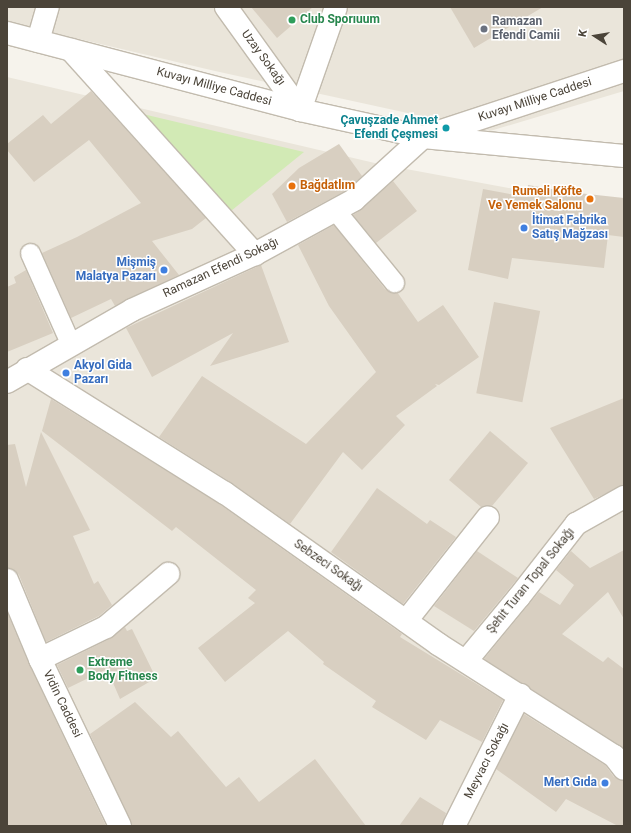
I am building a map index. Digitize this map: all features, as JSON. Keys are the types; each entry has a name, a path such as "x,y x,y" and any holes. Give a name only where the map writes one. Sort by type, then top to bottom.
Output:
{"street":[{"path":"38,41 48,7"},
{"name":"Uzay Sokağı","path":"226,7 300,110"},
{"path":"300,110 336,7"},
{"name":"Kuvayı Milliye Caddesi","path":"7,33 300,110 423,137 624,156"},
{"path":"71,50 255,254"},
{"name":"Kuvayı Milliye Caddesi","path":"423,137 624,71"},
{"name":"Ramazan Efendi Sokağı","path":"7,382 27,369 132,310 255,254 354,200 423,137"},
{"path":"336,210 394,282"},
{"path":"30,253 71,345"},
{"name":"Sebzeci Sokağı","path":"27,369 225,493 438,644 614,756 624,769"},
{"name":"Şehit Turan Topal Sokağı","path":"466,661 519,597 546,560 576,524 624,497"},
{"path":"406,621 488,517"},
{"path":"40,659 106,627 168,574"},
{"name":"Vidin Caddesi","path":"7,580 40,659 120,826"},
{"name":"Meyvacı Sokağı","path":"454,826 520,695"}],"shaded area":[{"path":"7,7 624,7 624,91 490,131 215,71 7,22"},
{"path":"7,77 379,164 601,205 624,204 624,826 7,826"}],"green space":[{"path":"130,111 304,152 226,215"}],"building":[{"path":"251,7 313,7 277,38"},
{"name":"Ramazan Efendi Camii","path":"450,7 543,7 474,48"},
{"path":"91,91 206,218 192,229 152,241 179,275 115,306 111,299 71,318 42,253 77,237 141,203 89,140 34,182 7,150 7,144 43,115 51,124"},
{"path":"339,144 362,176 347,190 287,222 272,194 299,168"},
{"path":"393,181 417,211 376,243 353,215 362,209"},
{"path":"528,185 569,192 624,198 624,237 608,235 604,268 512,258 508,279 468,270 483,189 526,197"},
{"path":"334,225 385,289 390,292 397,292 418,322 443,305 479,357 439,385 435,384 437,386 396,416 405,425 362,470 343,452 290,524 232,483 159,437 202,376 306,444 376,372 329,306 298,245"},
{"path":"261,265 289,342 210,366 233,333 152,377 126,328"},
{"path":"26,270 53,333 7,352 7,287 16,283 14,277"},
{"path":"494,302 540,311 522,402 476,393"},
{"path":"624,398 624,485 594,499 550,428"},
{"path":"51,399 218,503 402,634 400,637 503,700 482,742 440,720 426,740 372,707 376,701 323,664 324,662 288,631 225,682 198,648 255,603 248,598 256,590 176,527 172,531 42,431"},
{"path":"490,431 528,463 492,506 481,507 449,480"},
{"path":"41,432 90,530 73,536 94,584 98,581 112,605 99,616 46,642 19,575 14,570 7,568 7,445 15,444 26,487"},
{"path":"377,488 427,524 430,520 456,537 403,604 331,552"},
{"path":"624,550 624,619 608,592 562,634 603,662 608,657 624,669 624,748 484,659 539,592 560,605 574,585 556,570 571,551 590,568"},
{"path":"477,551 518,578 474,631 434,606"},
{"path":"7,612 29,664 106,826 7,826"},
{"path":"125,627 127,631 132,629 156,678 120,699 107,669 68,688 57,665 111,638"},
{"path":"135,702 171,737 178,731 226,787 239,777 259,802 315,759 366,826 132,826 90,734"},
{"path":"524,714 605,765 614,777 624,781 624,826 618,826 566,799 556,812 496,769"},
{"path":"420,797 446,813 442,826 399,826"}],"place":[{"name":"Club Sporıuum","path":"292,20"},
{"name":"Ramazan Efendi Camii","path":"484,29"},
{"name":"Çavuşzade Ahmet Efendi Çeşmesi","path":"446,128"},
{"name":"Bağdatlım","path":"292,186"},
{"name":"Rumeli Köfte Ve Yemek Salonu","path":"590,199"},
{"name":"İtimat Fabrika Satış Mağzası","path":"524,228"},
{"name":"Mişmiş Malatya Pazarı","path":"164,270"},
{"name":"Akyol Gida Pazarı","path":"66,373"},
{"name":"Extreme Body Fitness","path":"80,670"},
{"name":"Mert Gıda","path":"605,783"}]}
